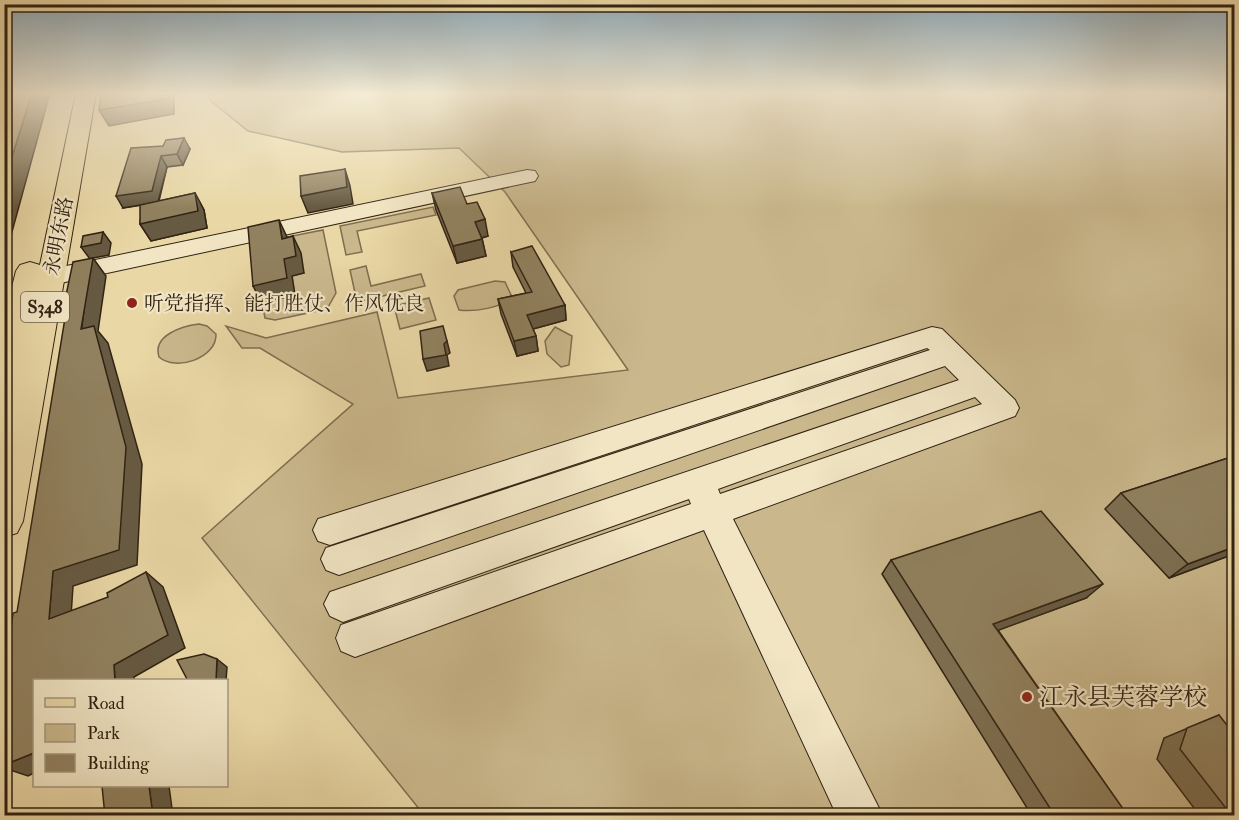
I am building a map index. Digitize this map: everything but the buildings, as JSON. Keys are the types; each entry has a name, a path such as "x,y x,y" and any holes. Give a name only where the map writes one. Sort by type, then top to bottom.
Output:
{"main road":[{"name":"永明东路","path":"4,521 39,280 64,131"},
{"name":"永明东路","path":"4,385 39,280 76,131"},
{"path":"39,280 527,176"},
{"path":"330,530 691,427 938,350"},
{"path":"339,559 691,427 839,366 938,350 980,384 1004,408 938,431 426,575 343,604"},
{"path":"355,638 460,601 705,496 817,440 980,384"},
{"path":"691,427 705,496 861,816"},
{"path":"817,440 938,431"},
{"path":"426,575 460,601"}],"green space":[{"path":"249,131 1234,131 1234,815 424,815 202,538 353,404 260,348 242,348 226,326 266,338 377,312 398,398 628,370 505,192 459,148 342,152"},
{"path":"433,207 436,215 357,231 362,252 346,255 340,226"},
{"path":"323,230 336,293 327,309 275,320 265,318 262,303 295,295 292,276 304,273 290,256 287,237"},
{"path":"366,266 371,286 421,274 425,286 357,302 350,270"},
{"path":"495,281 505,282 512,297 508,301 487,308 459,310 454,296 458,290"},
{"path":"429,298 436,320 400,329 394,306"},
{"path":"199,324 207,326 216,334 215,342 203,356 185,363 166,361 159,357 158,349 164,337 185,327"},
{"path":"555,327 572,336 569,365 561,367 547,354 545,341"}],"place":[{"name":"听党指挥、能打胜仗、作风优良","path":"132,303"},
{"name":"江永县芙蓉学校","path":"1027,697"}]}
